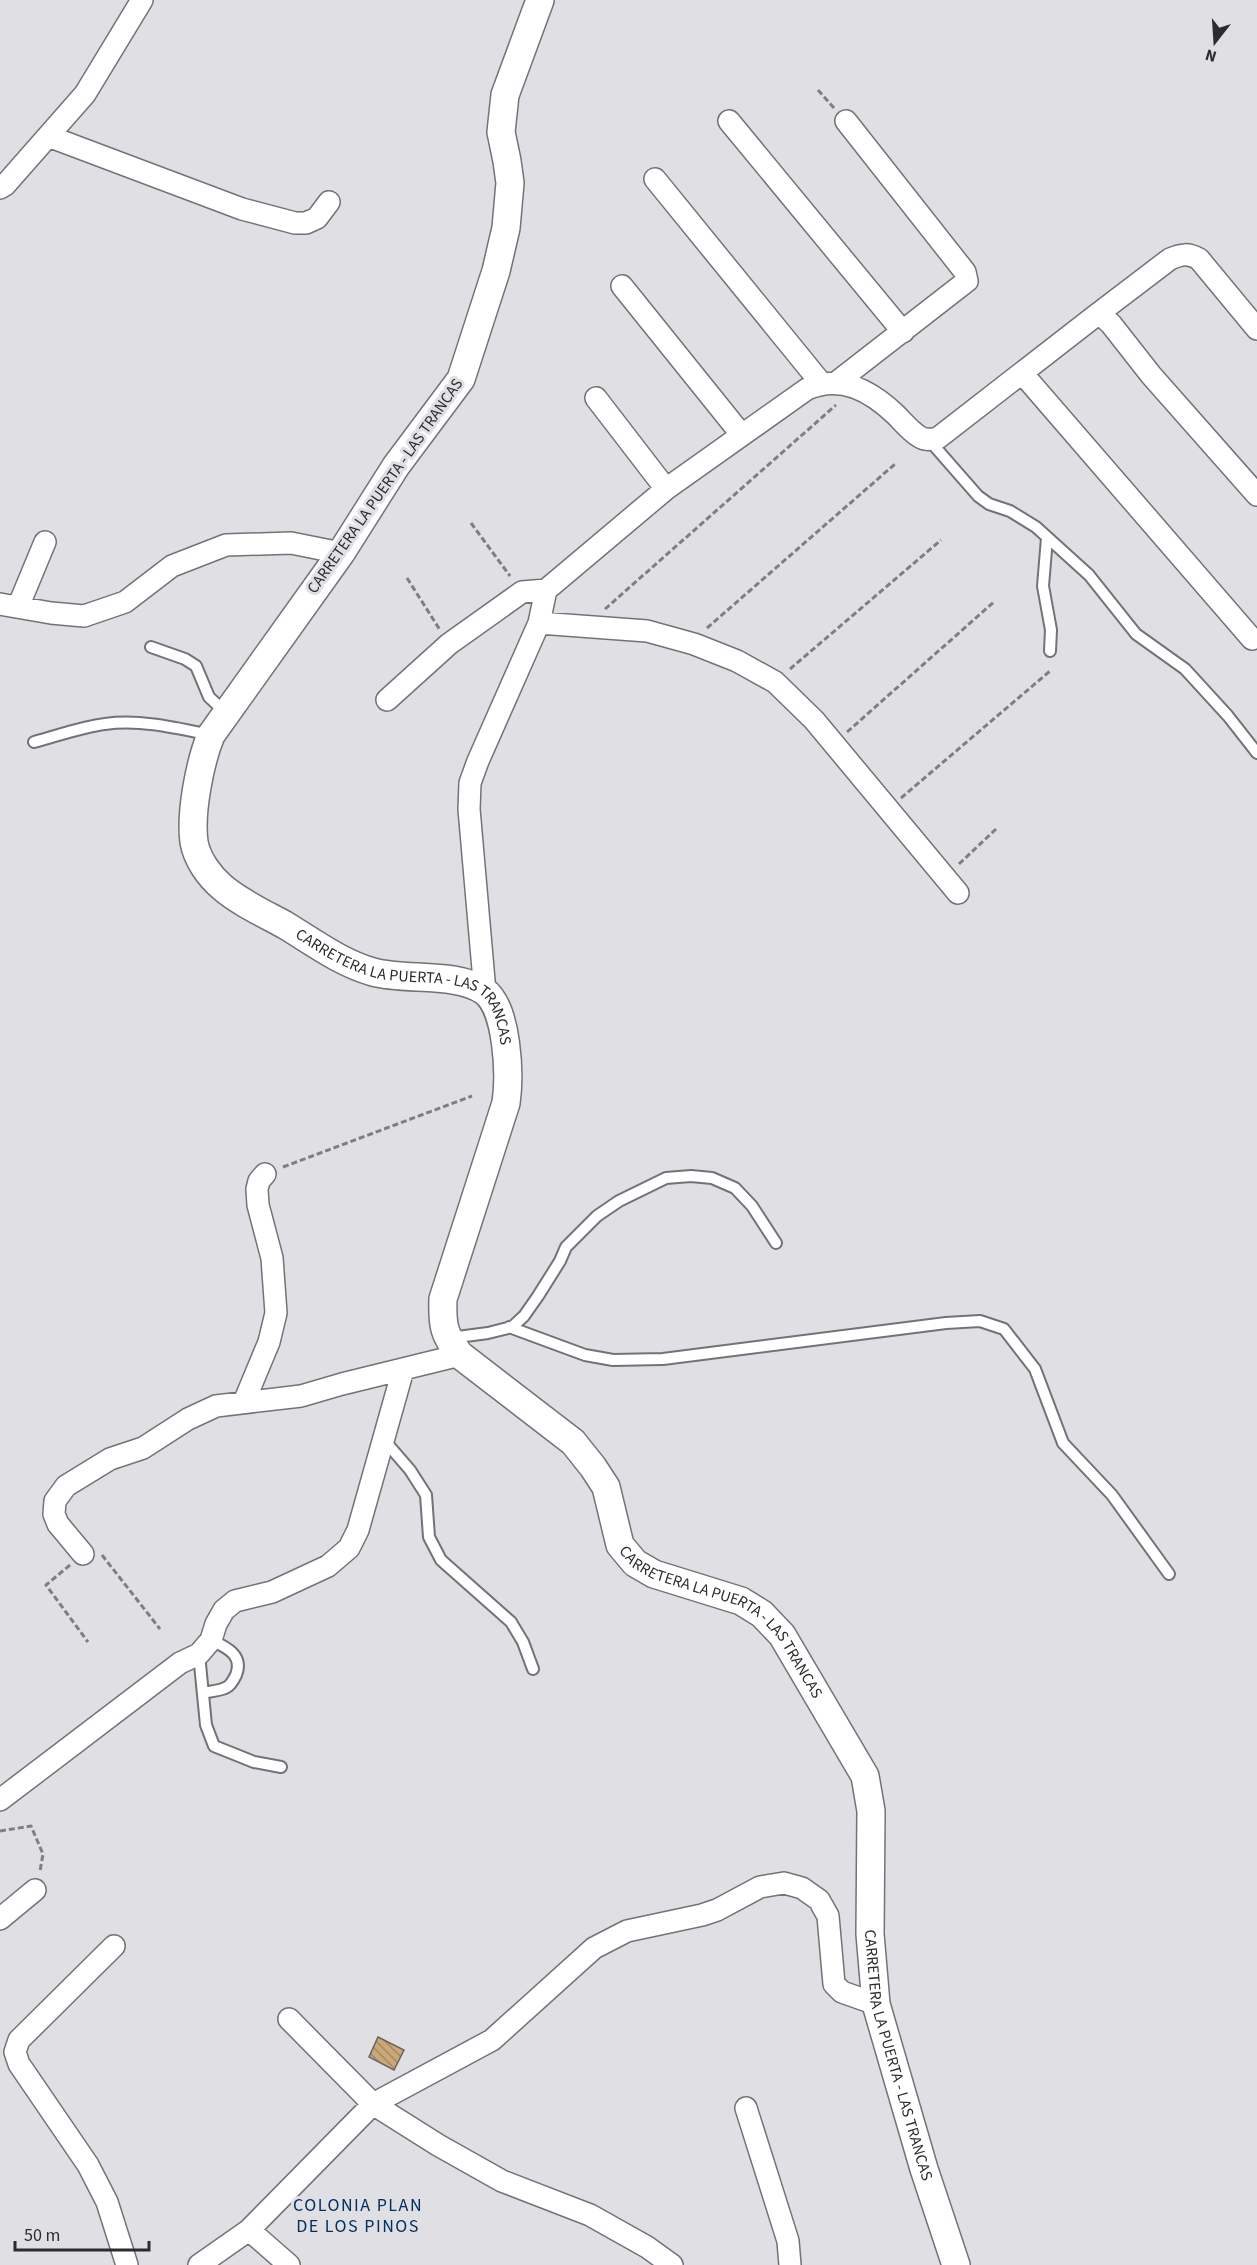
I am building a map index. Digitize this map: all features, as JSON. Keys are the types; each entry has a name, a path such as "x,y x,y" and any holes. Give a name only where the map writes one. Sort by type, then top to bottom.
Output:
{"street":[{"path":"0,188 85,94 142,0"},
{"name":"CARRETERA LA PUERTA - LAS TRANCAS","path":"540,0 505,95 501,132 510,183 506,228 496,271 467,363 460,379 396,466 341,553 218,724 202,756 193,820 195,843 203,865 223,888 341,960 374,972 465,981 485,992 494,1005 502,1027 508,1059 509,1082 506,1103 443,1299 442,1321 454,1347 573,1442 593,1467 606,1487 620,1545 635,1563 654,1574 741,1601 762,1614 782,1635 865,1776 871,1811 870,1935 876,2004 924,2169 956,2265"},
{"path":"729,121 903,332"},
{"path":"387,700 449,644 522,592 546,590 666,489 807,389 829,382 903,332 967,281 967,276 846,121"},
{"path":"48,136 242,210 295,223 306,223 317,218 328,202"},
{"path":"655,179 829,382 861,390 883,403 920,437 929,440 938,438 1170,259 1181,254 1190,254 1199,259 1257,329"},
{"path":"622,286 741,434"},
{"path":"1099,313 1111,324 1150,375 1257,495"},
{"path":"1022,374 1252,639"},
{"path":"596,398 666,489"},
{"path":"45,542 9,606 51,614 84,616 125,602 172,566 226,545 291,543 341,553"},
{"path":"485,992 469,809 470,783 539,622 546,590"},
{"path":"539,622 646,631 690,643 737,662 775,682 814,720 952,885"},
{"path":"244,1402 269,1342 276,1313 272,1258 258,1205 257,1189 259,1181 265,1174"},
{"path":"83,1554 58,1524 54,1514 55,1502 66,1486 111,1459 143,1448 188,1419 216,1406 301,1396 403,1370 454,1347"},
{"path":"0,1800 180,1663 205,1647 224,1610 235,1601 272,1592 328,1566 349,1548 358,1530 403,1370"},
{"path":"199,2265 249,2230 373,2104 492,2040 594,1948 627,1931 702,1915 717,1910 760,1887 784,1883 802,1888 819,1900 828,1916 834,1984 842,1992 876,2004"},
{"path":"0,1919 35,1890"},
{"path":"114,1946 19,2040 15,2052 19,2064 88,2165 107,2202 127,2265"},
{"path":"289,2019 373,2104 438,2145 502,2181 590,2216 647,2247 672,2265"},
{"path":"746,2108 788,2241 790,2265"},
{"path":"249,2230 289,2265"}],"lane":[{"path":"929,440 983,500 988,504 1010,511 1036,528 1089,575 1136,634 1185,669 1228,716 1257,753"},
{"path":"1047,538 1042,586 1051,630 1050,651"},
{"path":"34,742 104,724 127,722 170,727 218,724 196,666 185,659 151,647"},
{"path":"454,1347 489,1333 509,1328 524,1316 560,1261 566,1247 597,1216 619,1201 666,1178 691,1176 712,1178 735,1188 752,1206 776,1243"},
{"path":"509,1328 585,1355 613,1360 663,1359 946,1323 980,1321 1004,1329 1035,1369 1063,1443 1112,1495 1169,1574"},
{"path":"384,1440 410,1470 426,1495 429,1537 441,1560 511,1622 524,1642 533,1669"},
{"path":"203,1693 227,1687 233,1681 238,1669 236,1657 231,1651 205,1647 203,1693 206,1725 214,1746 254,1762 281,1767"}],"path":[{"path":"818,90 846,121"},
{"path":"586,626 836,405"},
{"path":"690,643 895,464"},
{"path":"471,523 522,592"},
{"path":"775,682 941,540"},
{"path":"406,578 449,644"},
{"path":"834,743 995,601"},
{"path":"889,809 1050,671"},
{"path":"952,885 996,829"},
{"path":"265,1174 472,1096"},
{"path":"88,1642 46,1585 94,1544 160,1629"},
{"path":"0,1831 31,1826 43,1854 35,1890"}],"building":[{"path":"378,2037 404,2050 394,2070 369,2057"}],"district":[{"name":"COLONIA PLAN DE LOS PINOS","path":"358,2215"}]}
